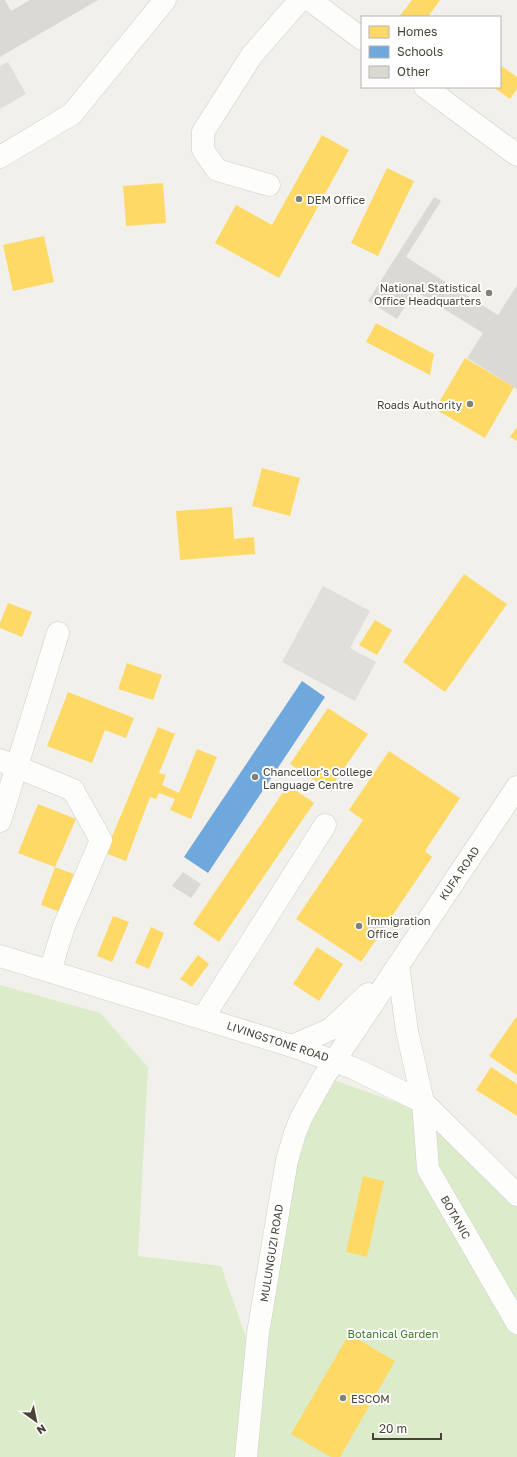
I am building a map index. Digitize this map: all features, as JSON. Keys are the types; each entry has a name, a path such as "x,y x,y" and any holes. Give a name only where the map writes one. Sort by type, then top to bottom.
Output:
{"street":[{"path":"0,157 72,114 165,0"},
{"path":"269,185 217,170 203,150 203,132 252,55 300,0"},
{"path":"310,0 361,38"},
{"path":"425,88 517,155"},
{"path":"0,821 8,764 58,633"},
{"path":"8,764 73,790 101,840 64,926 50,971"},
{"name":"KUFA ROAD","path":"335,1060 517,787"},
{"path":"203,1018 325,825"},
{"name":"LIVINGSTONE ROAD","path":"0,956 335,1060 423,1102 517,1195"},
{"path":"292,1046 332,1029 398,965"},
{"name":"BOTANIC","path":"398,965 407,1031 423,1102 428,1169 517,1323"},
{"name":"MULUNGUZI ROAD","path":"246,1457 258,1333 288,1160 295,1133 302,1116 335,1060"}],"green space":[{"name":"Botanical Garden","path":"0,985 100,1013 148,1067 138,1256 221,1266 261,1380 297,1142 326,1077 456,1124 517,1189 517,1457 0,1457"}],"shaded area":[{"path":"8,62 26,94 0,109 0,66"},
{"path":"323,586 370,611 350,648 376,662 355,701 282,662"}],"building: Homes":[{"path":"412,0 440,0 429,16 400,16"},
{"path":"501,66 517,77 517,89 510,99 494,88 501,88"},
{"path":"322,135 349,150 279,278 215,243 236,205 272,225"},
{"path":"387,168 414,181 378,256 351,243"},
{"path":"163,183 166,223 126,226 123,186"},
{"path":"44,236 54,282 13,291 3,245"},
{"path":"376,323 434,354 430,375 366,342"},
{"path":"465,358 514,387 485,438 435,409"},
{"path":"517,427 517,441 510,437"},
{"path":"262,468 300,478 290,516 252,506"},
{"path":"232,507 234,539 254,537 255,554 180,560 176,511"},
{"path":"464,574 507,604 445,692 403,662"},
{"path":"8,603 32,612 22,637 0,628 0,623"},
{"path":"375,620 392,630 377,655 359,645"},
{"path":"127,663 162,675 153,700 118,689"},
{"path":"68,692 134,718 126,738 105,730 92,763 47,746"},
{"path":"328,708 368,734 329,790 290,764"},
{"path":"158,727 175,734 159,773 166,775 162,785 179,793 197,749 217,757 191,819 170,810 175,799 159,793 156,799 150,797 126,861 105,853"},
{"path":"389,751 460,798 425,851 432,857 361,962 296,919 363,820 349,810"},
{"path":"288,785 314,803 219,942 193,924"},
{"path":"38,804 76,819 55,867 18,853"},
{"path":"55,867 74,874 60,912 41,905"},
{"path":"113,916 129,922 112,962 97,956"},
{"path":"151,927 164,933 149,969 135,963"},
{"path":"317,947 343,964 319,1001 293,984"},
{"path":"198,955 209,964 192,987 180,979"},
{"path":"517,1016 517,1075 489,1056"},
{"path":"491,1067 517,1084 517,1116 476,1090"},
{"path":"363,1176 384,1181 367,1257 346,1252"},
{"name":"ESCOM","path":"349,1334 395,1361 340,1457 331,1457 291,1434"}],"building: Schools":[{"name":"Chancellor's College Language Centre","path":"302,681 325,697 208,873 184,857"}],"building: Other":[{"path":"0,0 5,0 11,11 30,0 98,0 0,57"},
{"path":"434,197 441,201 406,257 498,315 517,285 517,389 467,358 483,333 415,291 397,319 368,301"},
{"path":"183,872 201,884 191,898 172,886"}],"place":[{"name":"DEM Office","path":"299,199"},
{"name":"National Statistical Office Headquarters","path":"489,293"},
{"name":"Roads Authority","path":"470,404"},
{"name":"Chancellor's College Language Centre","path":"255,777"},
{"name":"Immigration Office","path":"359,926"},
{"name":"ESCOM","path":"343,1398"}]}
